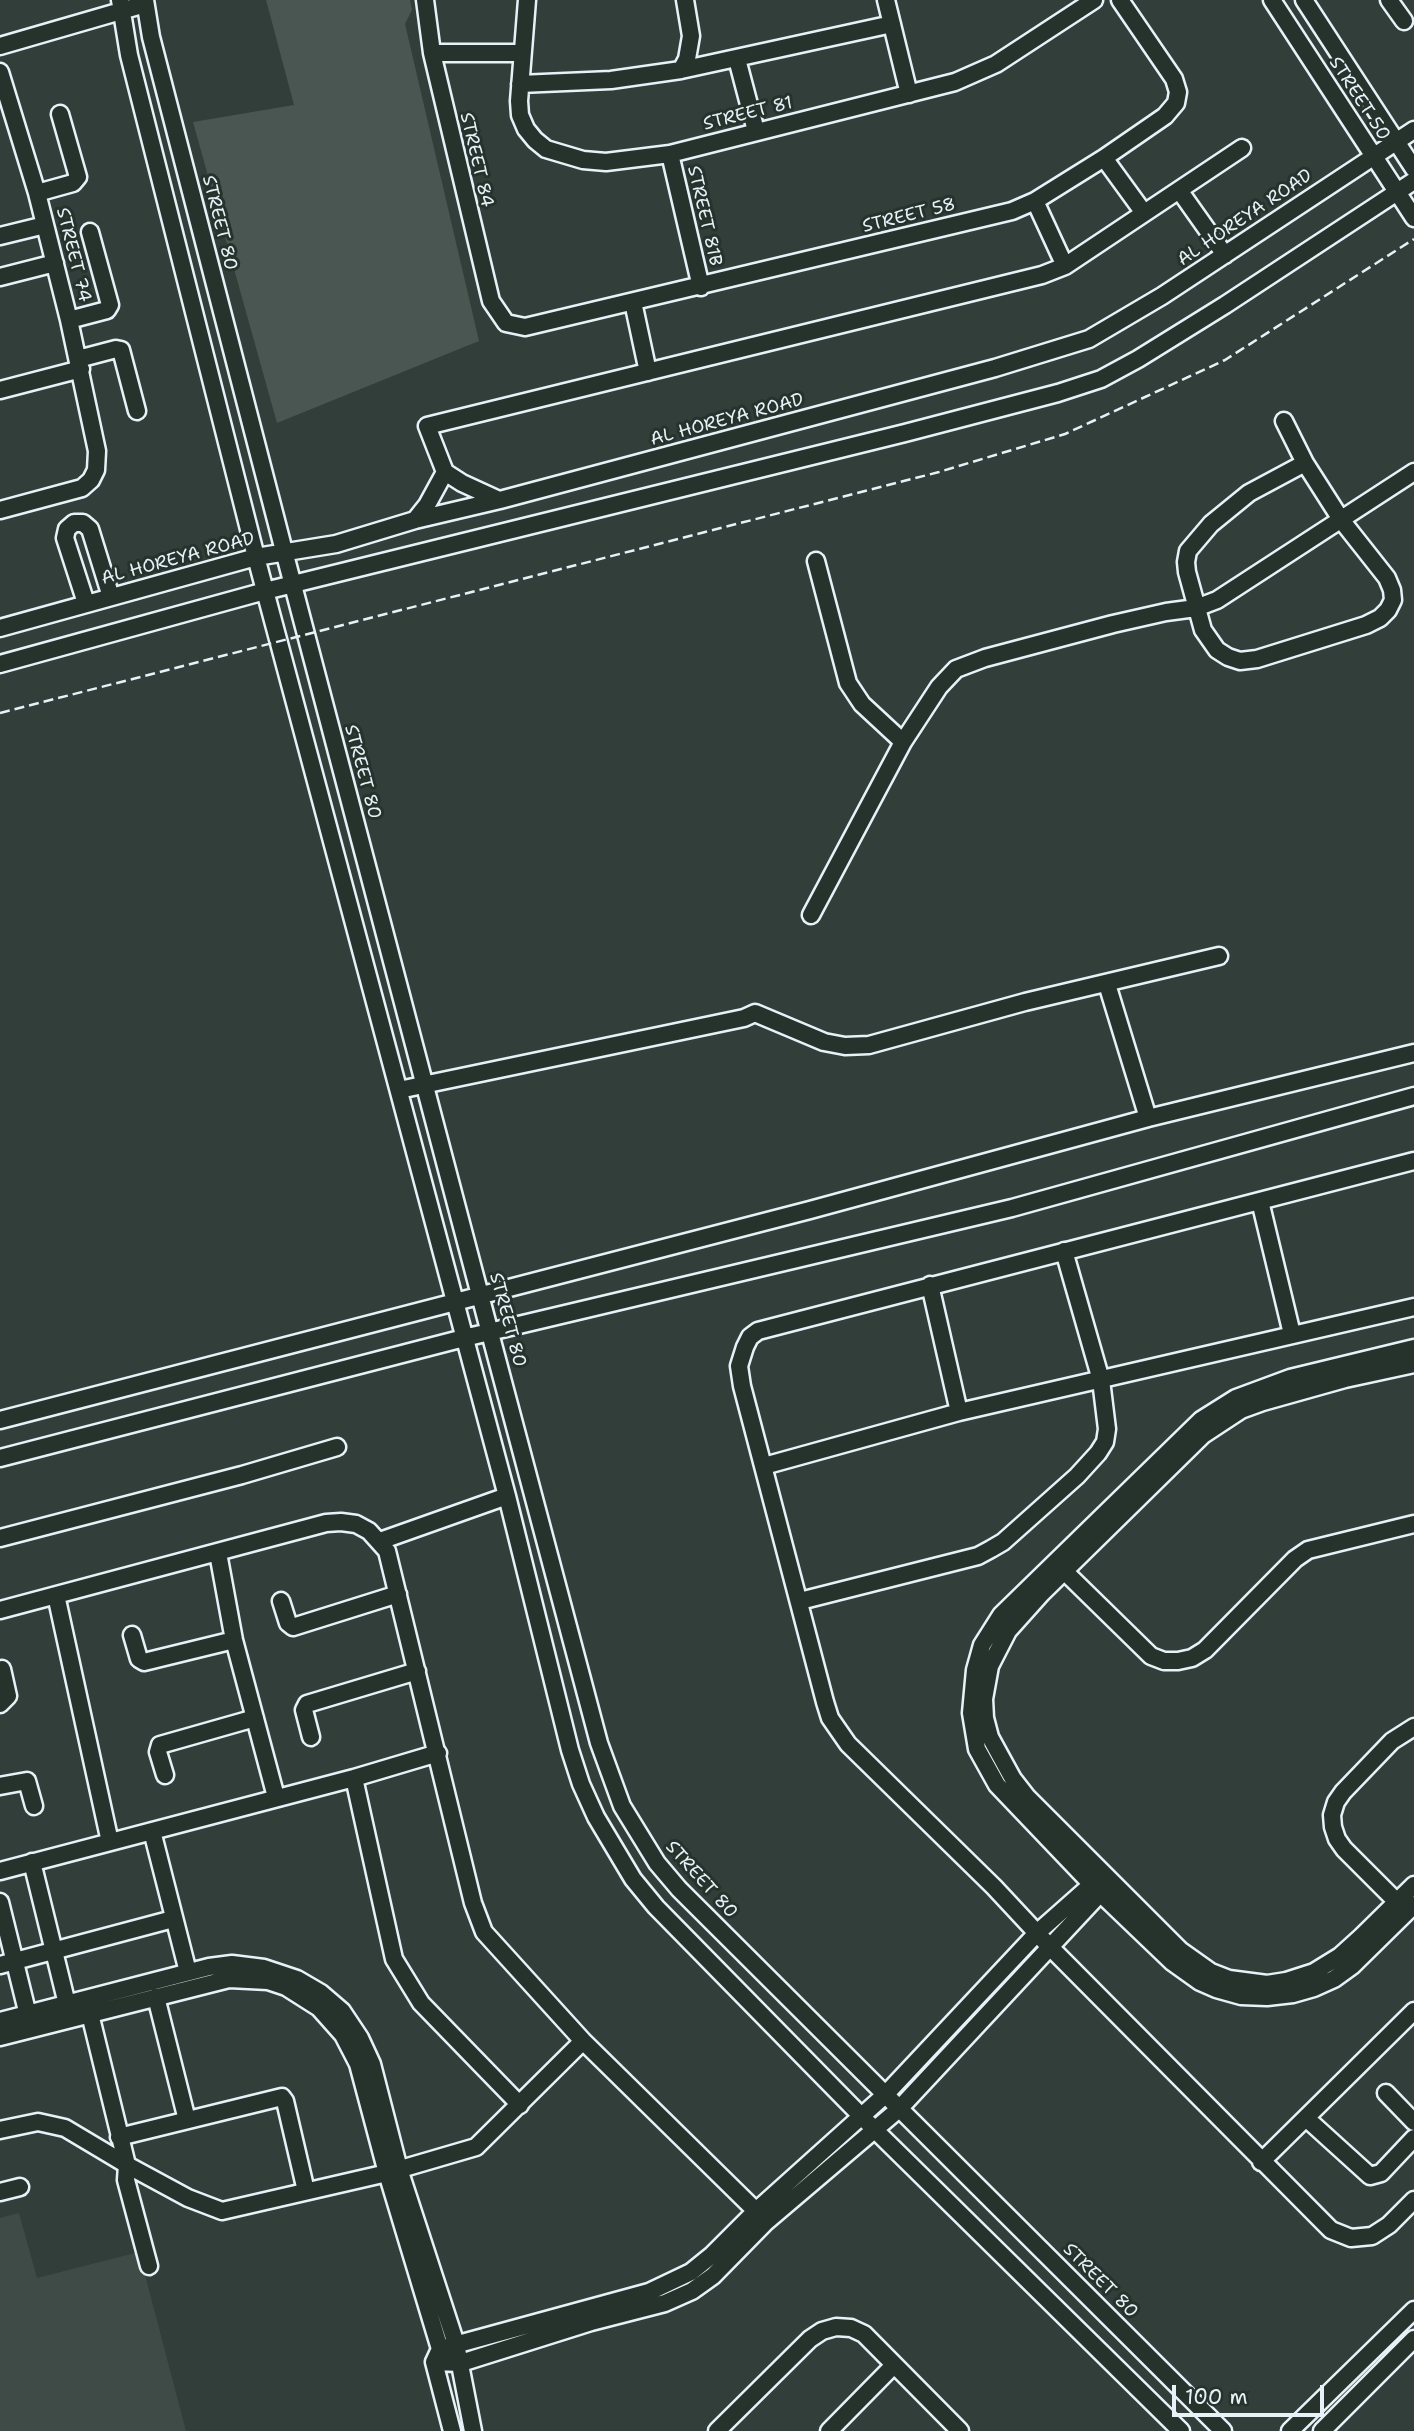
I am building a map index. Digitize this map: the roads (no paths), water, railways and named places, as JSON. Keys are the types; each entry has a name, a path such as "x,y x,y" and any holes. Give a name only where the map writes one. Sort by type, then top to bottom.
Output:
{"street":[{"name":"STREET 84","path":"425,0 432,53 482,273 491,302 506,323"},
{"name":"STREET 81","path":"527,0 520,84 520,115 526,129 546,149 583,160 607,162 670,154 955,82 996,64 1094,0"},
{"path":"681,70 687,59 691,36 684,0"},
{"path":"886,0 909,94"},
{"name":"STREET 58","path":"506,323 536,326 1012,211 1035,201 1165,116 1177,103 1178,92 1174,79 1120,0"},
{"name":"STREET 50","path":"1272,0 1414,218"},
{"name":"STREET 50","path":"1304,0 1414,169"},
{"path":"1389,0 1404,21"},
{"path":"0,46 121,6 145,2"},
{"name":"STREET 80","path":"145,2 151,37 292,584 490,1333 593,1720 609,1775 622,1806 657,1863 679,1889 1223,2431"},
{"path":"121,6 129,55 256,557 507,1496 581,1784 596,1817 633,1879 656,1907 875,2130 1181,2431"},
{"path":"520,84 611,80 681,70 892,24"},
{"path":"432,53 522,53"},
{"path":"737,59 756,131"},
{"name":"STREET 74","path":"0,72 4,95 37,193 55,263 97,451 96,470 91,480 82,488 0,510"},
{"path":"37,193 73,183 78,177 60,114"},
{"name":"AL HOREYA ROAD","path":"0,628 256,557 336,544 415,520 500,500 996,368 1089,339 1124,320 1414,130"},
{"path":"500,500 481,493 444,472 427,426 1042,275 1065,266 1242,148"},
{"name":"STREET 81B","path":"670,154 701,286"},
{"path":"1104,158 1144,213"},
{"path":"0,664 292,584 905,433 1101,379 1138,359 1414,181"},
{"path":"1179,190 1225,255"},
{"path":"1035,201 1065,266"},
{"path":"0,236 45,225"},
{"path":"69,320 107,310 110,305 90,232"},
{"path":"0,277 55,263"},
{"path":"633,302 649,372"},
{"path":"0,390 116,349 121,350 137,411"},
{"path":"1284,421 1304,463 1342,521 1387,578 1393,600 1380,618 1366,625 1257,659 1240,661 1217,650 1203,630 1186,562 1188,551 1211,524 1249,494 1304,463"},
{"path":"415,520 427,505 444,472"},
{"path":"811,915 903,742 939,687 956,669 985,658 1113,624 1196,608 1217,600 1414,472"},
{"path":"86,603 65,538 67,529 74,523 83,523 90,529 111,597"},
{"path":"816,561 848,683 862,704 903,742"},
{"path":"80,584 104,576"},
{"path":"399,1090 744,1018 755,1013 824,1042 845,1046 869,1045 1025,1002 1219,956"},
{"path":"1107,984 1148,1118"},
{"path":"375,1003 402,998"},
{"path":"0,1420 454,1300 798,1213 1148,1118 1414,1054"},
{"path":"0,1458 464,1338 1012,1208 1414,1096"},
{"path":"1414,1161 758,1331 750,1337 739,1366 825,1702 838,1731 848,1744 1038,1932 1261,2162 1331,2230 1351,2238 1381,2232 1414,2200"},
{"path":"1260,1200 1292,1334"},
{"path":"800,1601 978,1556 1003,1542 1077,1476 1098,1453 1105,1442 1107,1429 1101,1380 1064,1251"},
{"path":"930,1285 959,1412"},
{"path":"764,1466 959,1412 1414,1307"},
{"path":"1414,1348 1261,1387 1218,1408 1201,1420 1163,1455 1059,1566 1008,1631 990,1666 986,1685 985,1718 990,1737 1013,1779 1102,1883 1195,1962 1211,1972 1248,1983 1286,1982 1314,1972 1406,1906 1414,1885"},
{"path":"1059,1566 1224,1419 1241,1410 1299,1391 1414,1364"},
{"path":"0,1538 242,1475 337,1447"},
{"path":"380,1541 507,1496"},
{"path":"0,1610 326,1523 356,1524 369,1531 387,1551 473,1903 484,1932 583,2041 756,2211"},
{"path":"1059,1566 1151,1656 1164,1661 1178,1661 1192,1658 1205,1650 1294,1559 1308,1550 1414,1524"},
{"path":"218,1553 234,1640 276,1797"},
{"path":"281,1601 288,1623 293,1627 398,1594"},
{"path":"56,1595 110,1842"},
{"path":"132,1635 139,1659 144,1662 234,1640"},
{"path":"0,1704 5,1701 8,1693 2,1668"},
{"path":"311,1737 304,1710 307,1704 417,1671"},
{"path":"165,1775 158,1752 160,1745 255,1718"},
{"path":"564,1726 593,1720"},
{"path":"1406,1906 1344,1849 1337,1839 1332,1815 1343,1792 1392,1741 1414,1727"},
{"path":"0,1871 354,1778 438,1753"},
{"path":"354,1778 394,1959 421,2003 520,2105"},
{"path":"0,1786 27,1781 34,1805"},
{"path":"152,1831 188,1972"},
{"path":"32,1862 67,2004"},
{"path":"443,2352 649,2292 672,2283 712,2255 756,2211 885,2095 1038,1932 1102,1883"},
{"path":"443,2352 461,2363 592,2322 665,2303 692,2291 713,2276 766,2222 899,2109 1049,1946 1102,1883"},
{"path":"0,1902 7,1963 28,2015"},
{"path":"7,1963 173,1919"},
{"path":"0,2021 188,1972 232,1964 264,1968 321,1993 342,2011 360,2038 372,2064 393,2171"},
{"path":"0,2037 229,1979 268,1981 286,1987 319,2008 343,2035 358,2064 393,2171 443,2352 452,2431"},
{"path":"156,1997 187,2120"},
{"path":"90,2014 127,2165 126,2180 149,2266"},
{"path":"1261,2162 1413,2014"},
{"path":"0,2130 38,2122 52,2123 200,2204 222,2211 393,2171 475,2147 583,2041"},
{"path":"1386,2093 1414,2122"},
{"path":"119,2137 282,2097 306,2191"},
{"path":"1306,2118 1370,2176 1381,2173 1414,2138"},
{"path":"0,2192 20,2187"},
{"path":"1290,2431 1414,2310"},
{"path":"717,2431 822,2331 843,2327 864,2334 960,2431"},
{"path":"1322,2431 1414,2339"},
{"path":"443,2352 461,2363 473,2431"},
{"path":"836,2429 894,2365"}],"railway":[{"path":"0,713 939,472 1065,434 1225,360 1414,239"}]}
